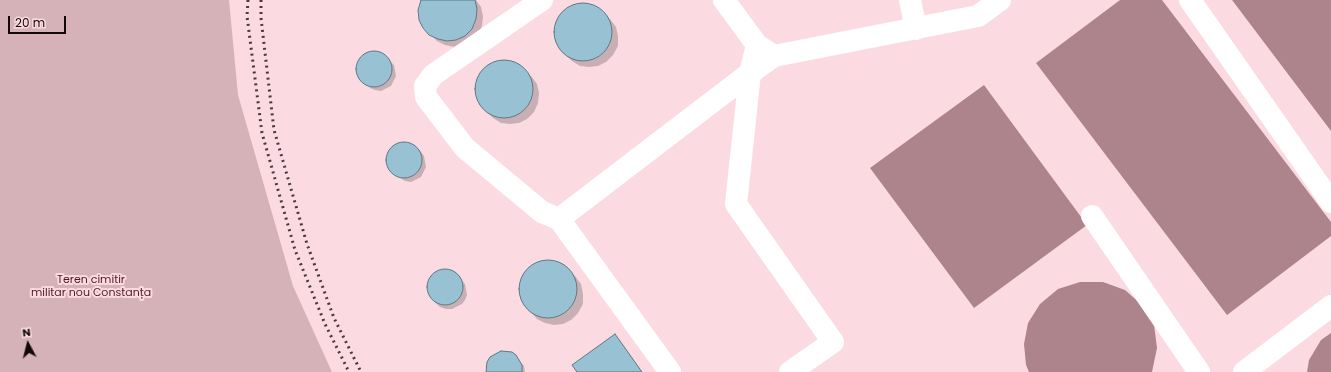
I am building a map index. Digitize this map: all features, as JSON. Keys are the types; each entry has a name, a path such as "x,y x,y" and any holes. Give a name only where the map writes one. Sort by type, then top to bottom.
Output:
{"lane":[{"path":"542,0 433,75 425,86 426,98 465,148 542,212 559,219 670,372"},
{"path":"724,0 765,50"},
{"path":"910,0 916,29"},
{"path":"559,219 750,73 765,50 916,29 978,16 1000,0"},
{"path":"1190,0 1331,202"},
{"path":"750,73 736,204 833,342 790,372"},
{"path":"1092,216 1199,372"},
{"path":"1244,372 1331,306"}],"green space":[{"name":"Teren cimitir militar nou Constanța","path":"0,0 229,0 238,95 293,286 332,372 0,372"}],"shaded area":[{"path":"1120,0 1162,0 1331,222 1331,236 1227,315 1036,63"},
{"path":"1232,0 1331,0 1331,131"},
{"path":"984,85 1087,225 974,308 870,168"},
{"path":"1080,282 1103,282 1125,290 1142,305 1154,325 1157,348 1152,372 1029,372 1026,365 1024,344 1028,323 1040,304 1058,289"},
{"path":"1331,333 1331,372 1307,372 1309,360 1321,340"}],"building":[{"path":"421,0 475,0 477,9 476,19 472,29 465,36 456,40 447,41 429,35 419,20 418,10"},
{"path":"577,3 589,3 604,11 612,26 612,38 604,53 589,61 577,61 562,53 554,38 554,26 562,11"},
{"path":"378,51 387,56 391,62 391,76 387,82 378,87 370,87 361,82 357,76 356,65 361,56 367,52"},
{"path":"498,60 510,60 525,68 533,83 533,95 525,110 510,118 498,118 483,110 475,95 475,83 483,68"},
{"path":"408,142 417,147 421,153 421,167 417,173 408,178 400,178 391,173 387,167 386,156 391,147 397,143"},
{"path":"542,260 554,260 569,268 577,283 577,295 569,310 554,318 542,318 527,310 519,295 519,283 527,268"},
{"path":"449,269 458,274 462,280 462,294 458,300 449,305 441,305 432,300 428,294 427,283 432,274 438,270"},
{"path":"615,334 642,372 577,372 572,365"},
{"path":"501,351 512,352 516,355 522,365 522,372 486,372 487,362 490,357"}],"railway":[{"path":"248,0 247,16 262,133 295,250 325,324 349,372"},
{"path":"261,0 261,18 274,130 307,244 334,318 361,372"}]}
